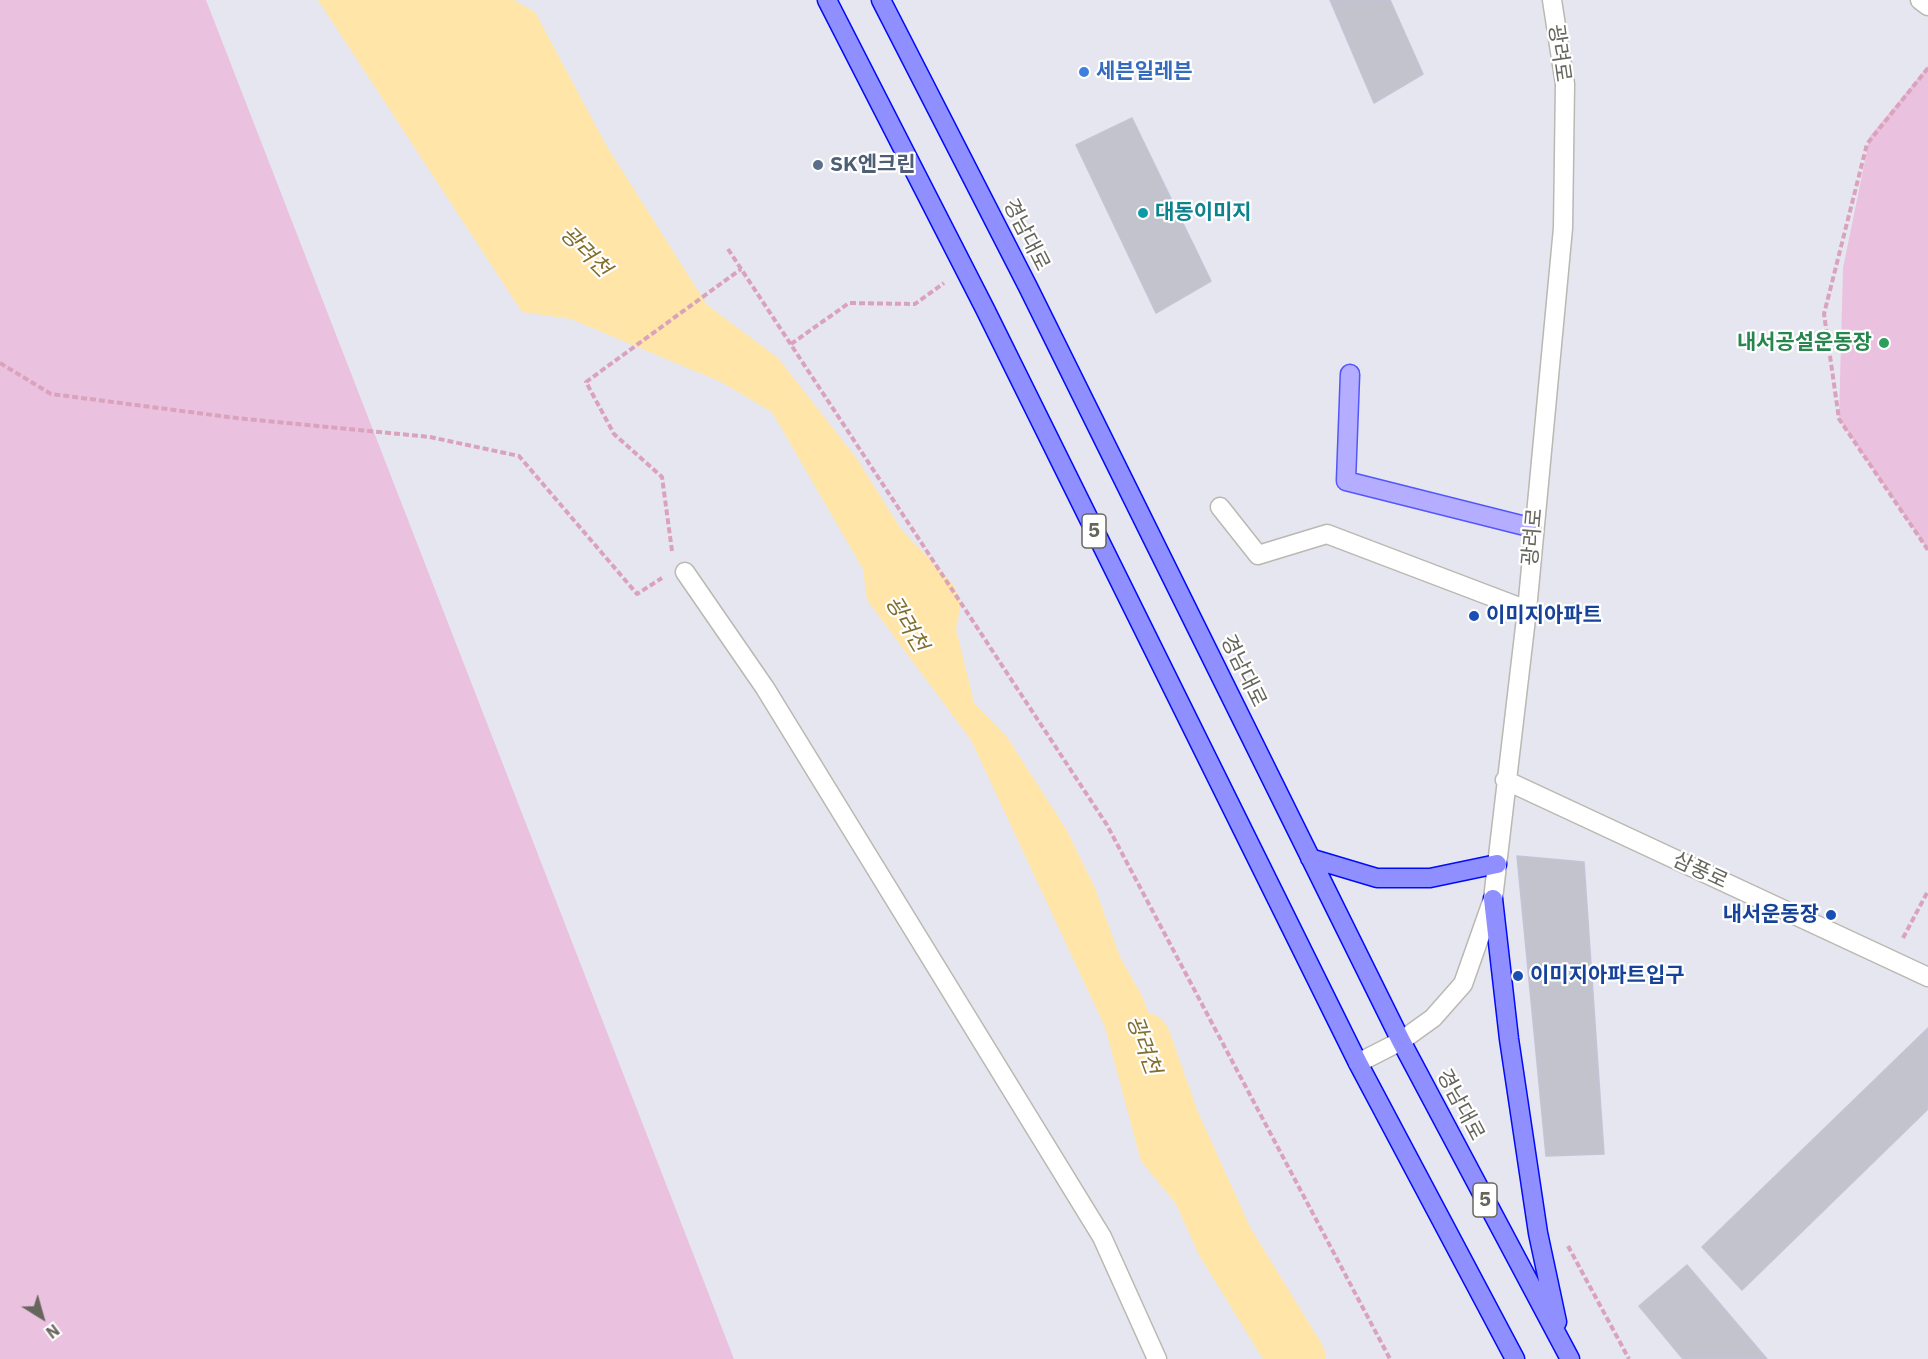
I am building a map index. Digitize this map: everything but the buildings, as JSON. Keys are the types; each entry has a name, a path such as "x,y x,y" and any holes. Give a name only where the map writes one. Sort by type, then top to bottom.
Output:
{"highway":[{"name":"5","path":"827,0 964,269 1358,1063 1515,1359"},
{"name":"경남대로","path":"881,0 1033,298 1401,1041 1566,1352"},
{"path":"1310,858 1377,878 1430,878 1497,864"},
{"path":"1493,899 1509,1039 1538,1233 1566,1352"}],"main road":[{"path":"1350,374 1346,481 1533,528"}],"street":[{"name":"광려로","path":"1358,1063 1401,1041 1433,1018 1463,984 1493,899 1505,780 1527,610 1563,228 1565,84 1552,0"},
{"path":"1920,0 1928,6"},
{"path":"1220,507 1258,555 1327,534 1527,610"},
{"path":"685,572 765,688 1102,1237 1157,1359"},
{"name":"삼풍로","path":"1505,780 1928,977"}],"path":[{"path":"1928,68 1867,144 1824,314 1839,419 1928,550"},
{"path":"728,249 1107,825 1390,1359"},
{"path":"790,344 849,303 915,304 964,269"},
{"path":"667,575 674,546 662,477 614,434 586,382 740,270"},
{"path":"0,363 51,394 236,418 430,437 519,456 637,594 667,575 685,572"},
{"path":"1892,960 1928,891"},
{"path":"1567,1244 1629,1359"}],"shaded area":[{"path":"0,0 206,0 734,1359 0,1359"},
{"name":"내서공설운동장","path":"1928,66 1928,550 1839,419 1843,268 1870,136"}],"water":[{"path":"318,0 514,0 535,12 606,145 707,305 778,358 857,459 901,529 954,585 961,604 956,629 974,703 1007,737 1066,829 1095,888 1120,957 1142,996 1153,1025 1177,1165 1292,1310 1319,1359 1271,1359 1213,1249 1141,1161 1105,1027 971,740 867,600 863,569 772,412 721,382 571,319 522,312"}],"waterway":[{"name":"광려천","path":"1142,1041 1171,1123 1225,1242 1297,1359"}],"place":[{"name":"세븐일레븐","path":"1084,72"},
{"name":"SK엔크린","path":"818,165"},
{"name":"대동이미지","path":"1143,213"},
{"name":"내서공설운동장","path":"1884,343"},
{"name":"이미지아파트","path":"1474,616"},
{"name":"내서운동장","path":"1831,915"},
{"name":"이미지아파트입구","path":"1518,976"}]}
